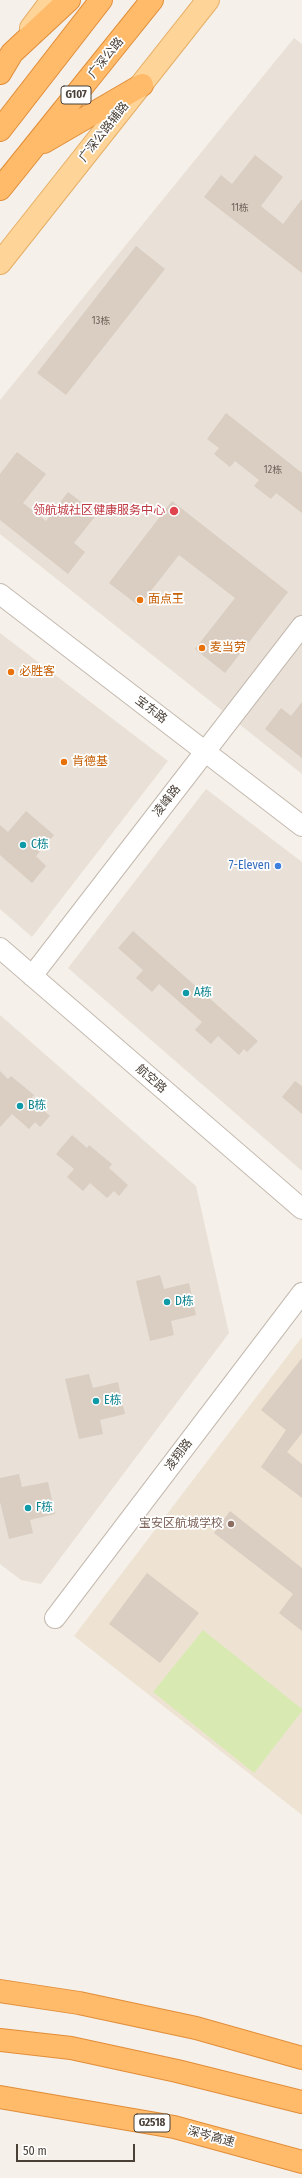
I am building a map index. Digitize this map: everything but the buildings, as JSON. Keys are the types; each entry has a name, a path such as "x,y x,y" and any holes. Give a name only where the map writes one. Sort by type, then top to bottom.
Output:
{"highway":[{"path":"0,73 6,60 69,0"},
{"path":"0,130 101,0"},
{"name":"广深公路","path":"0,190 152,0"},
{"path":"33,149 142,85"},
{"path":"0,1991 80,2003 196,2028 302,2058"},
{"path":"0,2040 71,2048 177,2071 302,2102"},
{"name":"深岑高速","path":"0,2097 174,2127 302,2162"}],"main road":[{"path":"6,60 52,0"},
{"name":"广深公路辅路","path":"0,263 208,0"}],"street":[{"name":"宝东路","path":"0,594 302,826"},
{"name":"凌峰路","path":"32,976 302,626"},
{"name":"航空路","path":"0,948 302,1209"},
{"name":"凌翔路","path":"56,1618 302,1293"}],"shaded area":[{"path":"294,38 302,44 302,774 0,534 0,400"},
{"path":"0,633 168,761 32,937 0,909"},
{"path":"206,789 302,862 302,1171 68,968"},
{"path":"0,1015 196,1186 229,1333 41,1584 21,1580 0,1564"},
{"name":"宝安区航城学校","path":"302,1337 302,1815 74,1636"}],"green space":[{"path":"203,1630 302,1709 254,1773 153,1692"}],"place":[{"name":"领航城社区健康服务中心","path":"174,511"},
{"name":"面点王","path":"140,600"},
{"name":"麦当劳","path":"202,648"},
{"name":"必胜客","path":"11,672"},
{"name":"肯德基","path":"64,762"},
{"name":"C栋","path":"23,845"},
{"name":"7-Eleven","path":"278,866"},
{"name":"A栋","path":"186,993"},
{"name":"B栋","path":"20,1106"},
{"name":"D栋","path":"167,1302"},
{"name":"E栋","path":"96,1401"},
{"name":"F栋","path":"28,1508"},
{"name":"宝安区航城学校","path":"231,1524"}]}
